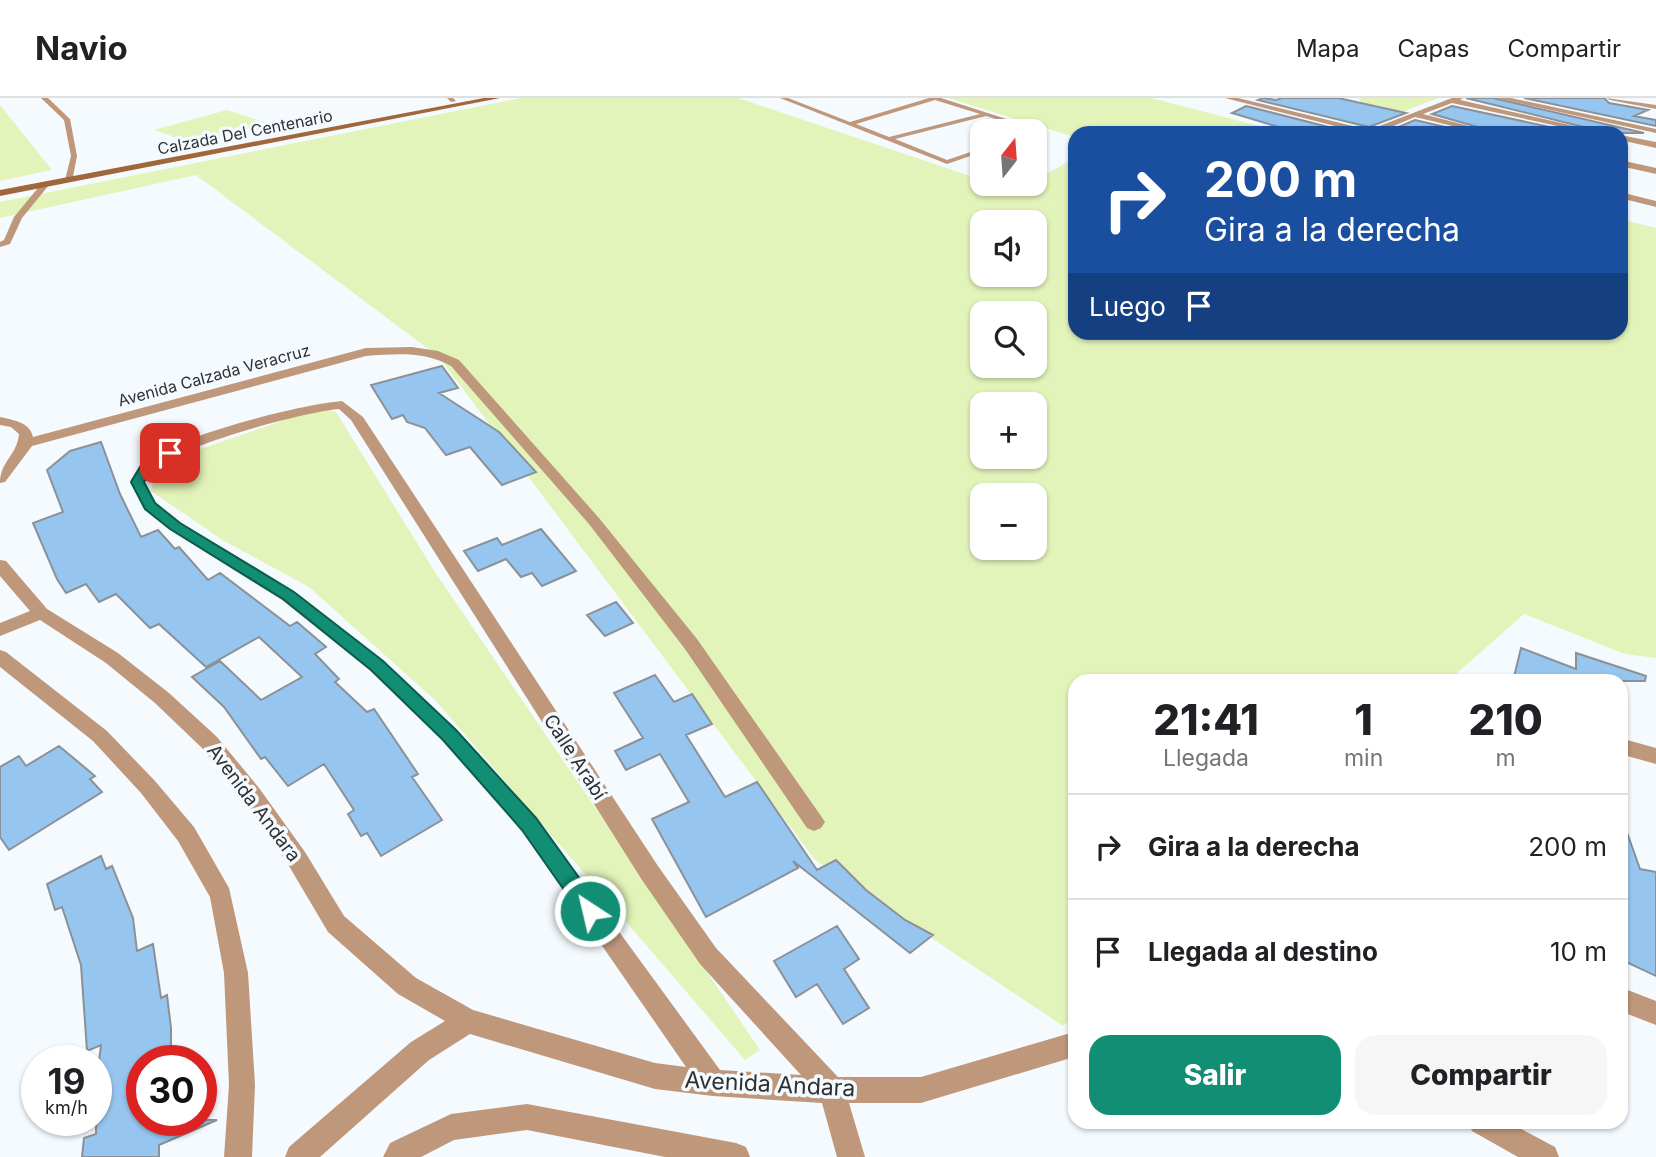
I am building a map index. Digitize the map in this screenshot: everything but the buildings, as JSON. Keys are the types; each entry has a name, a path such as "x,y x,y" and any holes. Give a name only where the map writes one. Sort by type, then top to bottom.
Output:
{"main road":[{"name":"Calzada Del Centenario","path":"0,191 467,98"},
{"name":"Calzada Del Centenario","path":"69,177 496,98"}],"street":[{"path":"1229,98 1343,126"},
{"path":"1500,98 1656,131"},
{"path":"1610,98 1656,107"},
{"path":"1388,126 1455,99 1571,126"},
{"path":"1415,115 1462,126"},
{"path":"1628,139 1656,145"},
{"path":"1628,165 1656,171"},
{"path":"1628,197 1656,204"},
{"name":"Avenida Calzada Veracruz","path":"26,443 366,352 412,349 442,355 455,363 594,521 691,644 814,822"},
{"name":"Calle Arabí","path":"713,1083 529,824 450,735 377,666 288,596 175,526 150,506 137,482 148,465 170,453 311,407 342,405 356,417 650,873 708,956 832,1090"},
{"path":"0,421 15,424 26,433 26,443 6,466 0,479"},
{"name":"Avenida Andara","path":"0,565 41,613 113,659 162,698 210,743 253,794 297,859 336,924 407,986 468,1021 655,1076 713,1083 832,1090 921,1090 1068,1047"},
{"path":"0,630 41,613"},
{"path":"0,657 100,736 148,787 186,834 221,895 236,973 242,1085 238,1157"},
{"path":"1628,748 1656,756"},
{"path":"1628,1002 1656,1013"},
{"path":"299,1157 421,1052 468,1021"},
{"path":"832,1090 851,1157"},
{"path":"397,1157 452,1127 527,1117 736,1157"},
{"path":"1493,1129 1545,1157"}],"lane":[{"path":"783,98 947,162 970,154"},
{"path":"849,124 935,98 1001,119"},
{"path":"44,99 67,119 74,156 69,177"},
{"path":"889,139 985,114"},
{"path":"0,245 7,242 18,217 45,182"}],"green space":[{"path":"521,98 738,98 970,176 970,196 1047,196 1047,173 1068,162 1068,340 1628,340 1628,221 1656,228 1656,658 1625,654 1524,614 1456,674 1068,674 1068,1021 1063,1026 815,860 439,357 196,175 0,218 0,202"},
{"path":"948,98 1151,98 1260,126 1068,126 1068,135 1047,129 1047,119 1016,119"},
{"path":"1359,98 1439,98 1364,126 1333,119 1363,106"},
{"path":"0,105 52,170 0,181"},
{"path":"227,110 267,123 195,144 154,130"},
{"path":"325,409 336,412 435,572 760,1050 745,1060 436,701 309,587 224,541 151,491 156,470 183,455 311,411"}],"route":[{"path":"170,453 148,465 137,482 150,506 175,526 288,596 377,666 450,735 529,824 590,911"}]}
